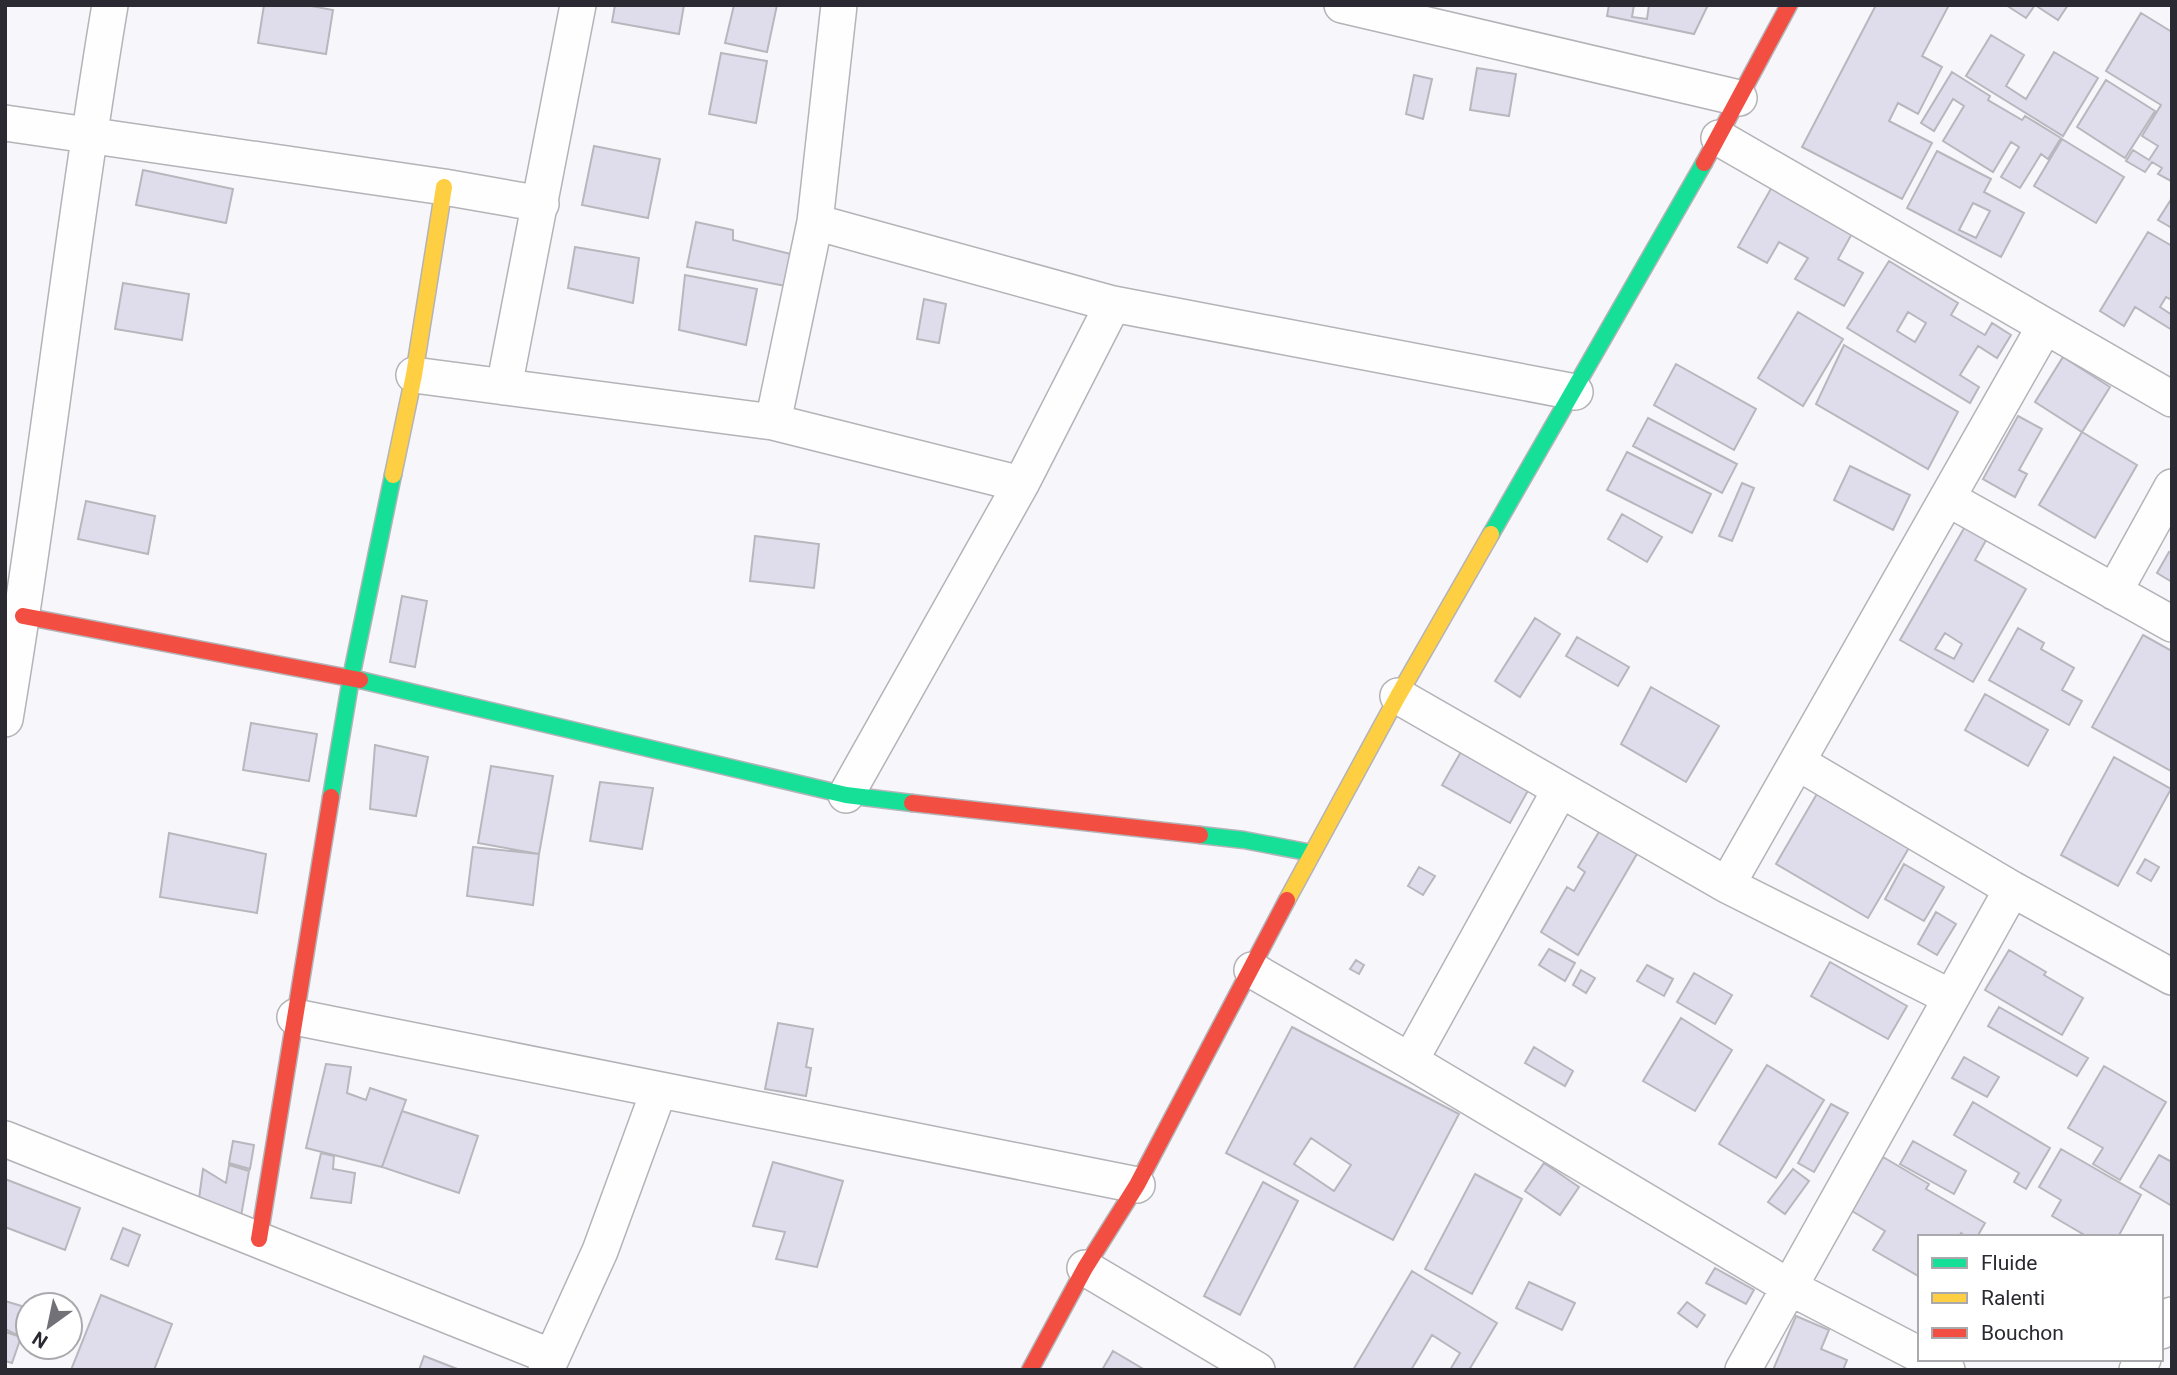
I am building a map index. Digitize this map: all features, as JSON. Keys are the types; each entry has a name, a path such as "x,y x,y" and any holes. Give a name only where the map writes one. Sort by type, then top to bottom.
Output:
{"street":[{"path":"5,719 23,616 88,135 110,5"},
{"path":"504,387 578,5"},
{"path":"773,422 815,222 839,5"},
{"path":"1342,5 1739,98"},
{"path":"1030,1370 1085,1268 1137,1185 1398,696 1719,138 1789,5"},
{"path":"5,123 444,187 541,204"},
{"path":"1719,138 2172,399"},
{"path":"259,1239 351,678 414,375 444,187"},
{"path":"815,222 1113,304 1575,392"},
{"path":"846,794 1021,484 1113,304"},
{"path":"1727,885 2045,326"},
{"path":"414,375 773,422 1021,484"},
{"path":"2114,592 2172,487"},
{"path":"1947,498 2172,625"},
{"path":"23,616 351,678 846,794 1244,840 1312,853"},
{"path":"1398,696 1727,885 1950,997"},
{"path":"1797,762 2012,889 2172,977"},
{"path":"1410,1060 1560,790"},
{"path":"1744,1370 2012,889"},
{"path":"1252,970 1410,1060 1790,1288 1918,1355"},
{"path":"295,1017 1137,1185"},
{"path":"5,1139 259,1239 549,1363 600,1251 659,1090"},
{"path":"1085,1268 1257,1370"},
{"path":"1931,1361 1947,1370"}],"building":[{"path":"264,5 306,5 333,10 326,54 258,43"},
{"path":"615,5 684,5 679,34 612,22"},
{"path":"734,5 777,5 767,52 725,43"},
{"path":"1609,5 1634,5 1632,17 1647,19 1649,5 1708,5 1694,34 1607,16"},
{"path":"1876,5 1949,5 1922,56 1942,67 1918,114 1898,103 1889,121 1932,143 1902,199 1802,147"},
{"path":"2006,5 2035,5 2026,18"},
{"path":"2035,5 2068,5 2058,20"},
{"path":"2141,13 2172,32 2171,181 2158,174 2162,168 2152,162 2145,172 2126,161 2133,150 2149,160 2158,146 2142,136 2161,105 2106,71"},
{"path":"1991,35 2024,55 2006,86 2026,99 2054,52 2098,78 2063,136 1966,76"},
{"path":"721,53 767,61 756,123 709,114"},
{"path":"1477,68 1516,74 1509,116 1470,110"},
{"path":"1952,72 1990,96 1988,100 2022,120 2025,116 2061,138 2048,159 2041,154 2020,188 2001,177 2019,147 2011,142 1993,172 1943,141 1964,106 1953,99 1934,131 1921,123"},
{"path":"1414,75 1432,79 1423,119 1406,114"},
{"path":"2106,80 2155,111 2125,158 2077,127"},
{"path":"2062,139 2124,177 2096,223 2034,186"},
{"path":"594,146 660,159 648,218 582,205"},
{"path":"1937,151 1991,179 1984,192 2024,213 2001,257 1907,208","holes":["1973,203 1990,211 1976,238 1959,230"]},
{"path":"143,170 233,189 226,223 136,205"},
{"path":"1773,185 1854,230 1838,259 1863,273 1844,306 1795,279 1808,258 1779,242 1767,263 1738,247"},
{"path":"2172,198 2172,228 2158,220"},
{"path":"696,222 733,230 733,240 791,254 786,286 687,267"},
{"path":"2148,232 2172,246 2172,300 2166,297 2160,307 2172,315 2172,330 2135,307 2124,326 2100,311"},
{"path":"575,247 639,258 633,303 568,288"},
{"path":"1889,261 1958,303 1951,315 1985,335 1992,323 2011,335 1997,358 1978,346 1960,375 1979,387 1970,403 1847,328","holes":["1908,312 1926,323 1915,342 1897,331"]},
{"path":"685,275 757,289 746,345 679,330"},
{"path":"123,283 189,294 182,340 115,329"},
{"path":"924,299 946,304 939,343 917,339"},
{"path":"1798,312 1843,339 1803,406 1758,378"},
{"path":"1844,345 1958,412 1928,469 1816,404"},
{"path":"2063,357 2110,387 2082,432 2035,402"},
{"path":"1676,364 1756,409 1734,450 1654,405"},
{"path":"2018,416 2042,429 2019,470 2027,474 2015,497 1983,479"},
{"path":"1648,418 1737,464 1722,493 1633,446"},
{"path":"2082,432 2137,465 2095,538 2039,505"},
{"path":"1627,452 1711,494 1692,533 1607,490"},
{"path":"1850,466 1910,495 1893,530 1834,500"},
{"path":"1742,483 1754,488 1732,541 1719,536"},
{"path":"86,501 155,516 148,554 78,539"},
{"path":"1622,514 1662,537 1647,562 1608,539"},
{"path":"1967,523 1989,535 1975,560 2026,589 1973,682 1900,640","holes":["1945,633 1962,644 1954,659 1935,649"]},
{"path":"755,536 819,544 814,588 750,581"},
{"path":"2169,552 2172,553 2172,582 2157,573"},
{"path":"402,596 427,601 415,667 390,662"},
{"path":"1535,618 1560,634 1520,697 1495,681"},
{"path":"2018,628 2044,643 2041,649 2074,668 2062,690 2082,701 2069,725 1989,680"},
{"path":"2143,635 2172,651 2171,771 2092,727"},
{"path":"1577,637 1629,667 1618,686 1566,656"},
{"path":"1651,687 1719,726 1686,782 1621,744"},
{"path":"1985,694 2048,730 2028,766 1965,730"},
{"path":"251,723 317,734 309,781 243,770"},
{"path":"375,745 428,757 416,816 370,809"},
{"path":"1462,750 1530,787 1510,823 1442,785"},
{"path":"2114,757 2171,789 2118,886 2061,855"},
{"path":"491,766 553,776 539,854 478,843"},
{"path":"600,782 653,788 642,849 590,841"},
{"path":"1818,792 1910,846 1868,918 1776,864"},
{"path":"1603,825 1641,847 1578,955 1541,932 1567,887 1574,891 1585,872 1578,867"},
{"path":"169,833 266,854 257,913 160,897"},
{"path":"473,847 539,854 533,905 467,896"},
{"path":"2145,859 2159,867 2151,881 2137,873"},
{"path":"1904,864 1944,887 1924,921 1885,899"},
{"path":"1419,867 1435,876 1423,895 1408,886"},
{"path":"1936,912 1956,924 1937,955 1918,944"},
{"path":"1549,949 1575,963 1565,981 1539,965"},
{"path":"2009,950 2083,998 2062,1035 1985,990"},
{"path":"1356,960 1364,965 1359,974 1350,969"},
{"path":"1830,962 1907,1006 1888,1039 1811,996"},
{"path":"1647,965 1673,979 1664,996 1637,981"},
{"path":"1581,970 1595,978 1586,993 1573,985"},
{"path":"1694,973 1732,995 1715,1024 1677,1002"},
{"path":"1999,1007 2088,1058 2077,1076 1988,1026"},
{"path":"1681,1018 1732,1050 1695,1111 1643,1081"},
{"path":"778,1023 813,1029 806,1067 811,1068 806,1096 765,1089"},
{"path":"1292,1027 1459,1114 1393,1240 1226,1153","holes":["1311,1138 1351,1165 1334,1191 1294,1164"]},
{"path":"1534,1047 1573,1071 1565,1086 1525,1063"},
{"path":"1964,1057 1999,1077 1987,1097 1952,1078"},
{"path":"326,1064 351,1067 347,1093 366,1100 370,1088 406,1100 382,1167 306,1148"},
{"path":"1767,1065 1824,1100 1776,1178 1719,1144"},
{"path":"2104,1066 2166,1102 2120,1180 2093,1164 2103,1148 2068,1128"},
{"path":"1973,1102 2050,1148 2026,1189 2014,1182 2019,1173 1954,1135"},
{"path":"1831,1104 1848,1113 1814,1172 1798,1163"},
{"path":"402,1111 478,1136 459,1193 382,1167"},
{"path":"233,1141 254,1145 250,1169 229,1163"},
{"path":"1913,1141 1966,1171 1954,1194 1900,1164"},
{"path":"2061,1149 2141,1195 2119,1235 2085,1235 2052,1216 2061,1200 2039,1187"},
{"path":"321,1153 334,1156 333,1169 355,1173 351,1203 311,1198"},
{"path":"2159,1155 2172,1162 2172,1206 2140,1187"},
{"path":"1883,1157 1929,1184 1926,1189 1985,1223 1978,1235 1918,1235 1918,1276 1873,1250 1885,1231 1852,1211"},
{"path":"773,1162 843,1181 817,1267 776,1259 785,1232 753,1226"},
{"path":"1544,1163 1579,1187 1560,1215 1525,1191"},
{"path":"229,1165 249,1171 240,1222 198,1206 203,1169 226,1183"},
{"path":"1793,1169 1809,1181 1785,1214 1768,1202"},
{"path":"1475,1174 1522,1199 1472,1294 1425,1269"},
{"path":"5,1179 80,1208 65,1250 5,1227"},
{"path":"1263,1182 1298,1201 1240,1315 1204,1296"},
{"path":"123,1228 140,1235 128,1266 111,1259"},
{"path":"1715,1268 1754,1290 1746,1304 1706,1283"},
{"path":"1412,1271 1497,1323 1469,1370 1450,1370 1460,1353 1432,1335 1411,1370 1353,1370"},
{"path":"1529,1282 1575,1303 1562,1330 1516,1308"},
{"path":"101,1295 172,1324 154,1370 71,1370 75,1361 84,1361 84,1338"},
{"path":"5,1301 14,1304 14,1334 5,1329"},
{"path":"1687,1302 1705,1315 1697,1327 1678,1313"},
{"path":"1796,1316 1829,1330 1821,1349 1847,1360 1843,1370 1773,1370"},
{"path":"5,1332 14,1335 14,1357 12,1363 5,1361"},
{"path":"1113,1351 1145,1370 1102,1370"},
{"path":"424,1356 460,1370 419,1370"}],"traffic: fast":[{"path":"1491,534 1704,163"},
{"path":"331,797 351,678 393,475"},
{"path":"360,680 846,795 912,803"},
{"path":"1200,835 1312,853"}],"traffic: slow":[{"path":"393,475 414,375 444,187"},
{"path":"1287,900 1398,696 1491,534"}],"traffic: jam":[{"path":"1704,163 1789,5"},
{"path":"23,616 360,680"},
{"path":"259,1239 331,797"},
{"path":"912,803 1200,835"},
{"path":"1030,1370 1085,1268 1137,1185 1287,900"}]}
